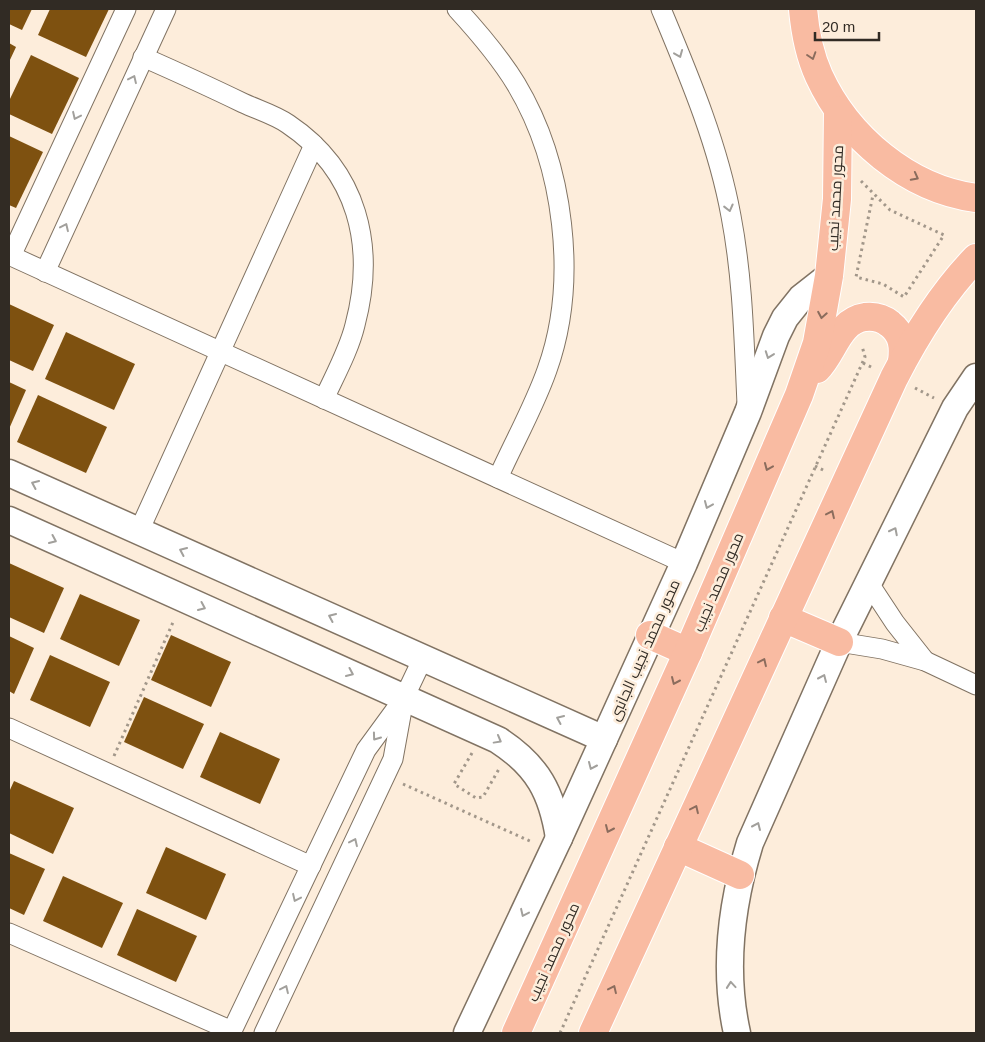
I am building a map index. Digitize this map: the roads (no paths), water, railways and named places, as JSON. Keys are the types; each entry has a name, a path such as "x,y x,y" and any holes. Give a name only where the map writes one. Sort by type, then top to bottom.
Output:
{"main road":[{"path":"803,9 806,37 819,75 838,110 863,140 894,166 929,184 976,198"},
{"name":"محور محمد نجيب","path":"516,1033 688,652 806,375 817,343 829,276 837,198 838,110"},
{"path":"593,1033 902,362 943,297 976,258"},
{"path":"806,375 824,362 842,330 850,322 870,316 880,318 896,329 904,347 902,362"},
{"path":"783,618 839,642"},
{"path":"650,635 688,652"},
{"path":"678,847 740,875"}],"street":[{"path":"126,9 10,256 684,562"},
{"path":"45,272 166,9"},
{"path":"457,9 488,44 516,84 534,120 553,176 562,224 564,273 559,322 547,370 498,478"},
{"path":"661,9 710,132 731,214 741,279 748,412"},
{"path":"143,57 287,123 314,145 341,178 357,213 365,250 364,289 355,327 324,399"},
{"path":"139,531 314,145"},
{"name":"محور محمد نجيب الجانبى","path":"467,1033 556,845 684,562 748,412 776,336 785,318 801,298 829,276"},
{"path":"737,1033 730,970 732,922 740,875 750,843 839,642 868,582 955,408 976,378"},
{"path":"9,473 604,739"},
{"path":"9,520 484,733 512,749 525,760 543,783 554,810 556,845"},
{"path":"868,582 895,623 925,661"},
{"path":"839,642 882,649 925,661 976,685"},
{"path":"9,933 232,1032 366,750 404,698 423,658"},
{"path":"264,1033 393,759 404,698"},
{"path":"9,728 311,866"}]}
